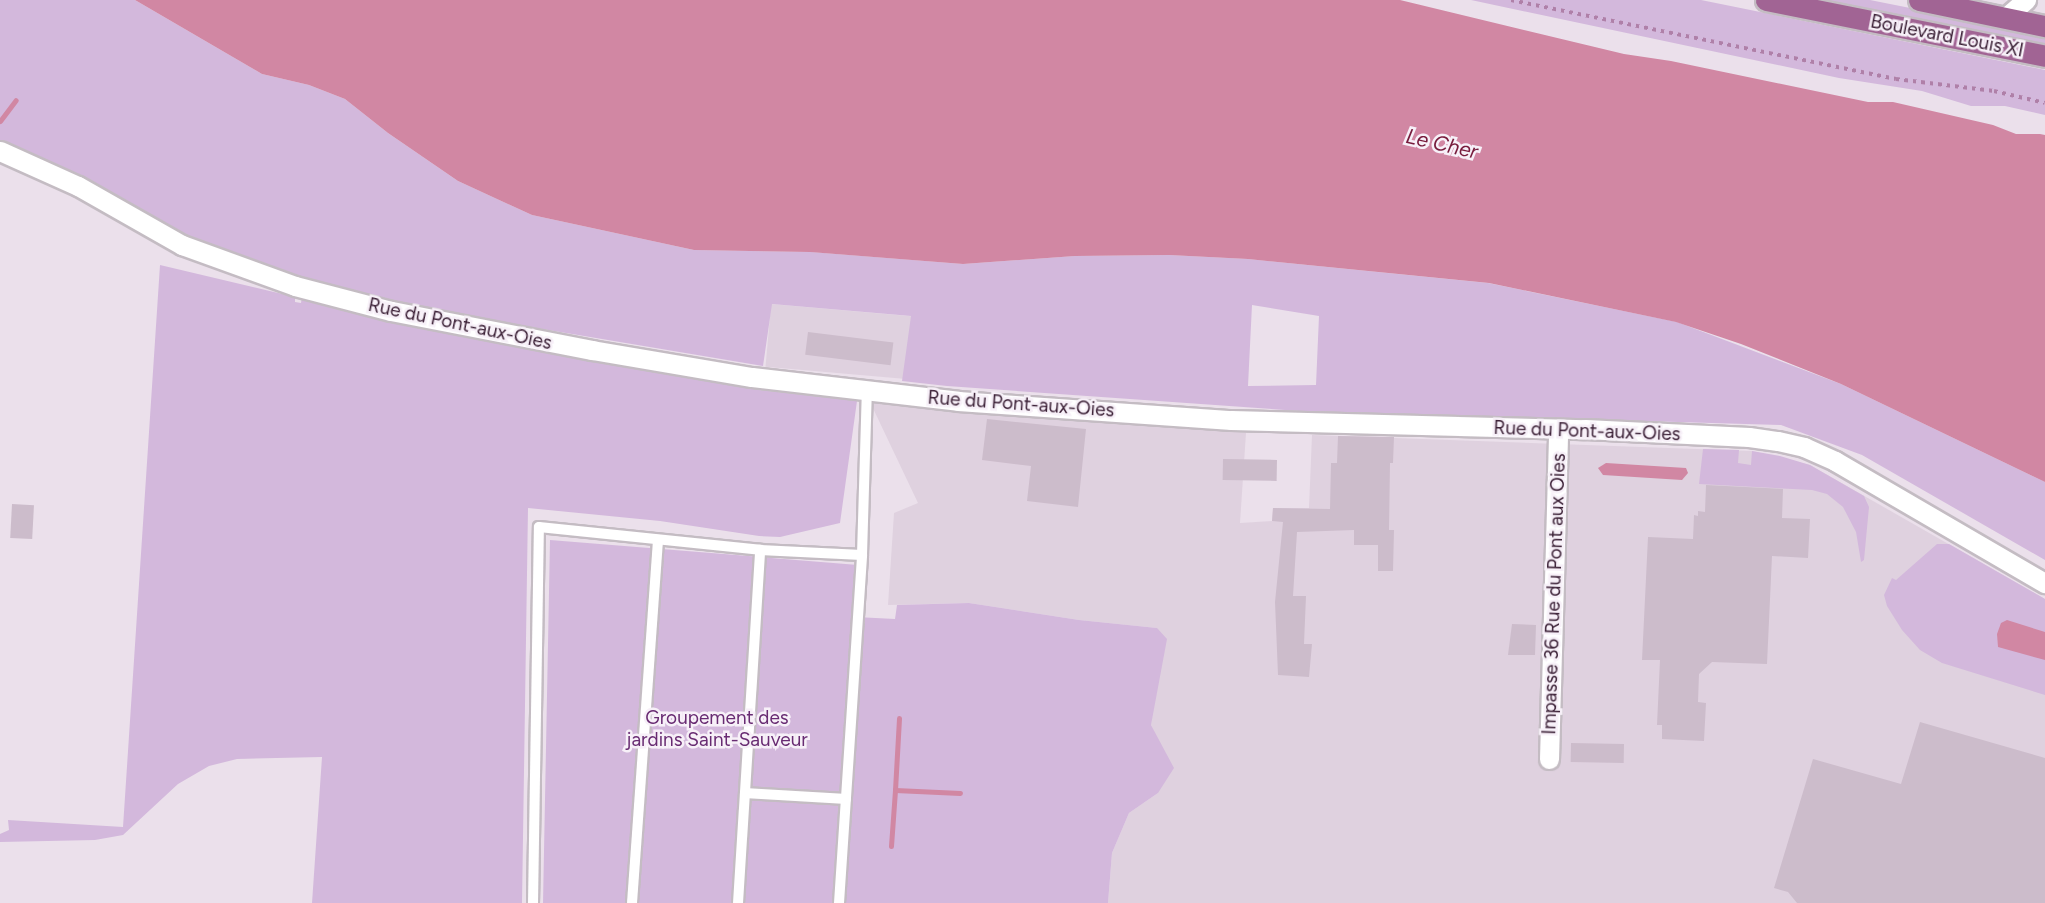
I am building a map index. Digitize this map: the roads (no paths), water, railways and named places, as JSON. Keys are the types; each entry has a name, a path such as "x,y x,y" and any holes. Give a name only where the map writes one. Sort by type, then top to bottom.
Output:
{"main road":[{"name":"Boulevard Louis XI","path":"1766,0 2045,56"},
{"name":"Boulevard Louis XI","path":"1919,0 2045,26"}],"street":[{"path":"2005,18 2026,0"},
{"name":"Rue du Pont-aux-Oies","path":"0,151 56,175 199,253 295,286 390,311 592,351 752,377 958,401 1231,420 1749,437 1804,447 1835,461 2045,583"},
{"name":"Impasse 36 Rue du Pont aux Oies","path":"1549,759 1558,429"}],"lane":[{"path":"839,903 862,555 867,390"},
{"path":"534,903 539,527 760,550 862,555"},
{"path":"632,903 658,540"},
{"path":"738,903 760,550"},
{"path":"745,793 846,799"}],"water":[{"name":"Le Cher","path":"135,0 1400,0 1624,54 1671,61 1868,102 1893,102 1993,125 2016,134 2045,135 2045,482 1841,384 1741,344 1676,322 1489,283 1248,259 1169,255 1075,256 963,264 810,252 694,250 532,215 458,181 388,133 345,99 309,85 262,74"},
{"path":"1606,463 1686,468 1688,473 1682,480 1603,475 1598,468"},
{"path":"2007,620 2045,632 2045,660 1998,647 1997,634 2001,623"}],"waterway":[{"path":"0,121 16,100"},
{"path":"895,790 899,718"},
{"path":"891,846 895,790 960,793"}],"park label":[{"name":"Groupement des jardins Saint-Sauveur","path":"717,729"}]}
